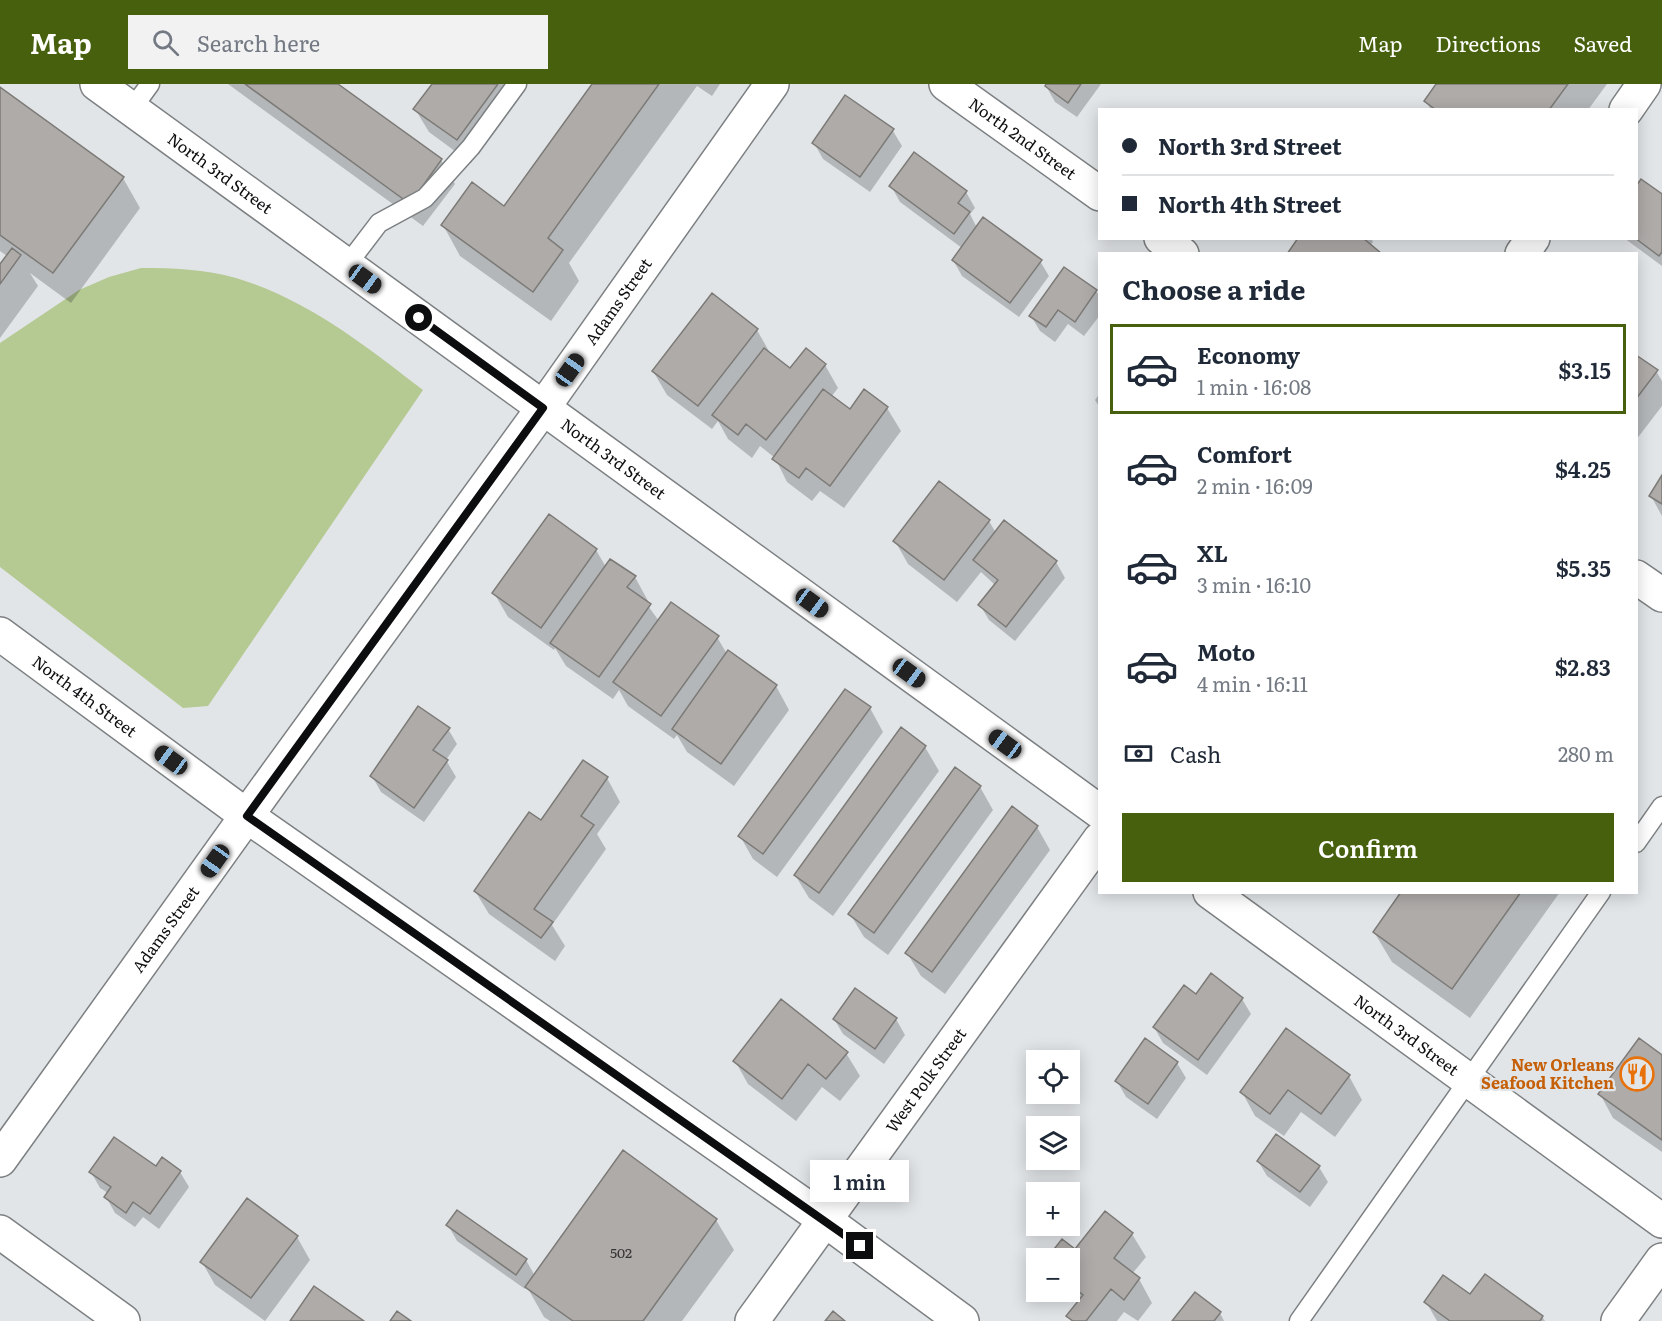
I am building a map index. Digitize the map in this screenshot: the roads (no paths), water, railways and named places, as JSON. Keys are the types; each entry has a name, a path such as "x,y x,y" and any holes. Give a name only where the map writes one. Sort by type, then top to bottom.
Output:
{"street":[{"name":"North 3rd Street","path":"97,84 141,97 347,265 1098,811"},
{"name":"Adams Street","path":"0,1160 543,408 772,84"},
{"name":"North 2nd Street","path":"946,84 1098,193"},
{"path":"1627,108 1644,84"},
{"path":"1164,240 1179,252"},
{"path":"1638,578 1662,595"},
{"name":"North 4th Street","path":"0,634 247,816 825,1220 962,1321"},
{"name":"West Polk Street","path":"752,1321 1098,842"},
{"name":"North 3rd Street","path":"1213,894 1662,1221"},
{"path":"0,1232 123,1321"},
{"path":"1618,1321 1662,1260"}],"lane":[{"path":"347,265 379,223 425,198 471,147 517,84"},
{"path":"1638,840 1662,806"},
{"path":"1299,1321 1600,894"}],"place":[{"name":"New Orleans Seafood Kitchen","path":"1637,1074"}]}
